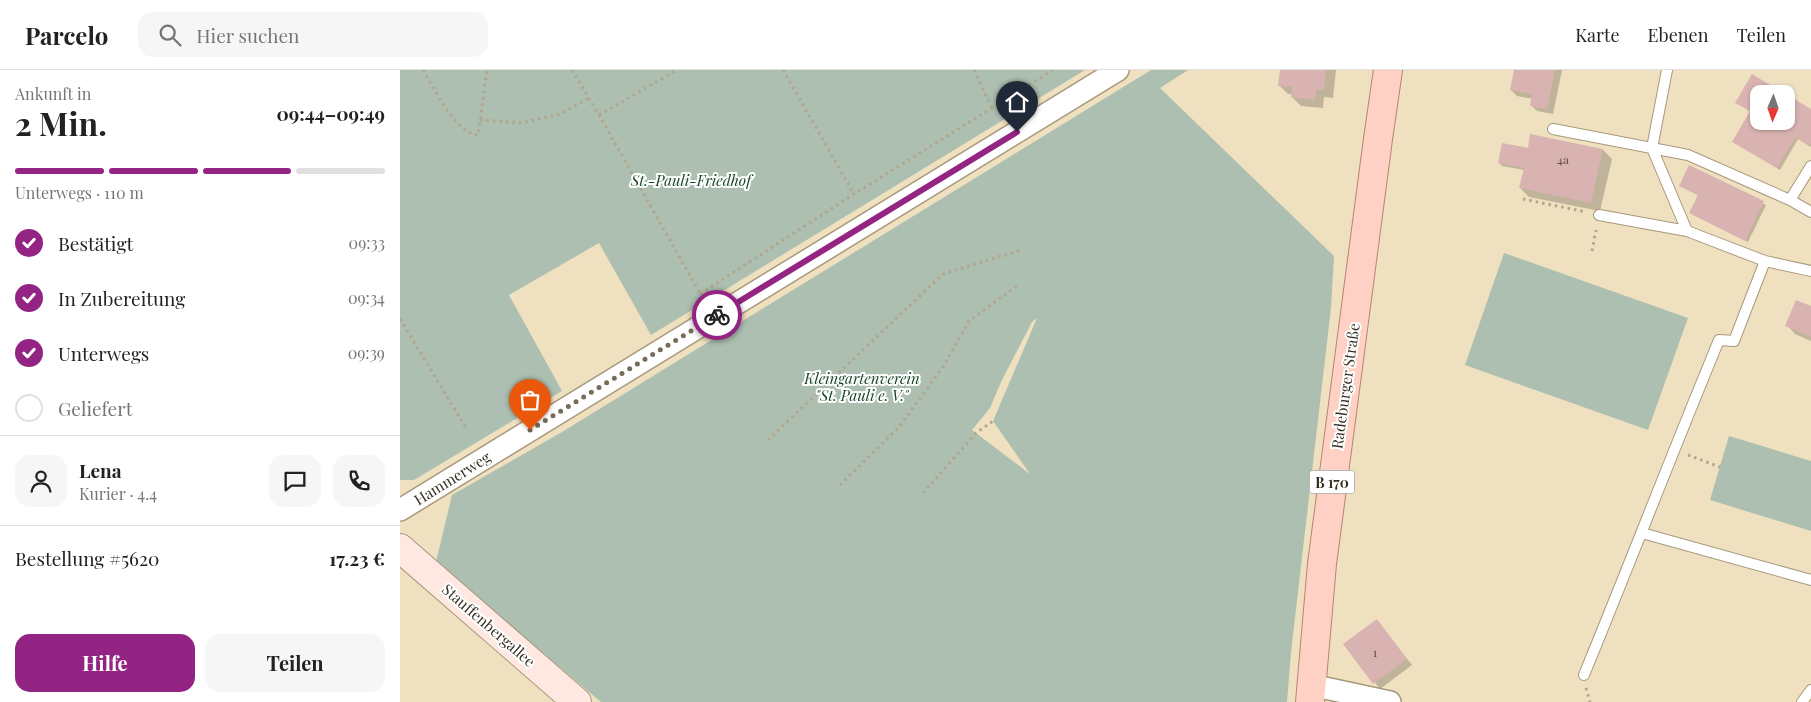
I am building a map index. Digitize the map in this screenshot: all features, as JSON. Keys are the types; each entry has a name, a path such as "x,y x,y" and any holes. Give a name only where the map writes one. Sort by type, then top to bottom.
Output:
{"main road":[{"name":"Radeburger Straße","path":"1310,693 1323,554 1388,70"},
{"name":"Stauffenbergallee","path":"400,548 577,702"}],"street":[{"name":"Hammerweg","path":"400,510 1118,70"},
{"path":"1310,693 1390,702"}],"lane":[{"path":"1667,70 1652,148 1687,231"},
{"path":"1553,129 1688,155 1790,200 1811,212"},
{"path":"1790,200 1811,166"},
{"path":"1599,215 1687,231 1765,261 1811,271"},
{"path":"1584,674 1719,340 1734,341 1765,261"},
{"path":"1642,533 1811,580"},
{"path":"1802,702 1811,690"}],"path":[{"path":"425,70 426,75 461,128 478,135 487,70"},
{"path":"572,70 700,294 854,194 1053,70"},
{"path":"599,115 678,70"},
{"path":"783,70 854,194"},
{"path":"974,70 992,108"},
{"path":"480,120 522,123 560,114 589,98"},
{"path":"1523,199 1599,215 1592,251"},
{"path":"768,440 943,274 1021,250"},
{"path":"840,485 900,426 943,367 969,320 1018,285"},
{"path":"400,319 466,428"},
{"path":"923,493 976,433 993,421"},
{"path":"1673,450 1720,466"}],"green space":[{"name":"St.-Pauli-Friedhof","path":"400,70 1085,70 651,335 599,243 509,295 562,391 414,480 400,480"},
{"name":"Kleingartenverein \"St. Pauli e. V.\"","path":"1151,70 1188,70 1160,88 1334,256 1331,308 1291,652 1287,702 601,702 436,562 452,495 562,432","holes":["1037,318 993,421 1030,474 972,430 990,408 1001,382 1032,322"]},
{"path":"1504,253 1688,318 1648,430 1465,365"},
{"path":"1729,436 1811,461 1811,531 1710,500"}],"building":[{"path":"1280,70 1326,70 1324,90 1316,89 1315,100 1291,97 1292,87 1278,86"},
{"path":"1514,70 1555,70 1547,109 1530,106 1532,94 1510,90"},
{"path":"1752,74 1770,85 1750,85 1750,111 1735,103"},
{"path":"1795,99 1811,109 1811,143 1809,146 1796,137 1777,168 1732,142 1750,111 1750,130 1795,130"},
{"path":"1530,134 1603,149 1591,203 1519,188 1524,168 1498,163 1502,143 1528,148"},
{"path":"1689,165 1764,201 1745,241 1689,213 1698,195 1679,186"},
{"path":"1796,300 1811,306 1811,337 1785,326"},
{"path":"1377,619 1407,659 1373,684 1343,644"}],"way so far":[{"path":"530,430 717,315"}],"route":[{"path":"717,315 1017,132"}]}
